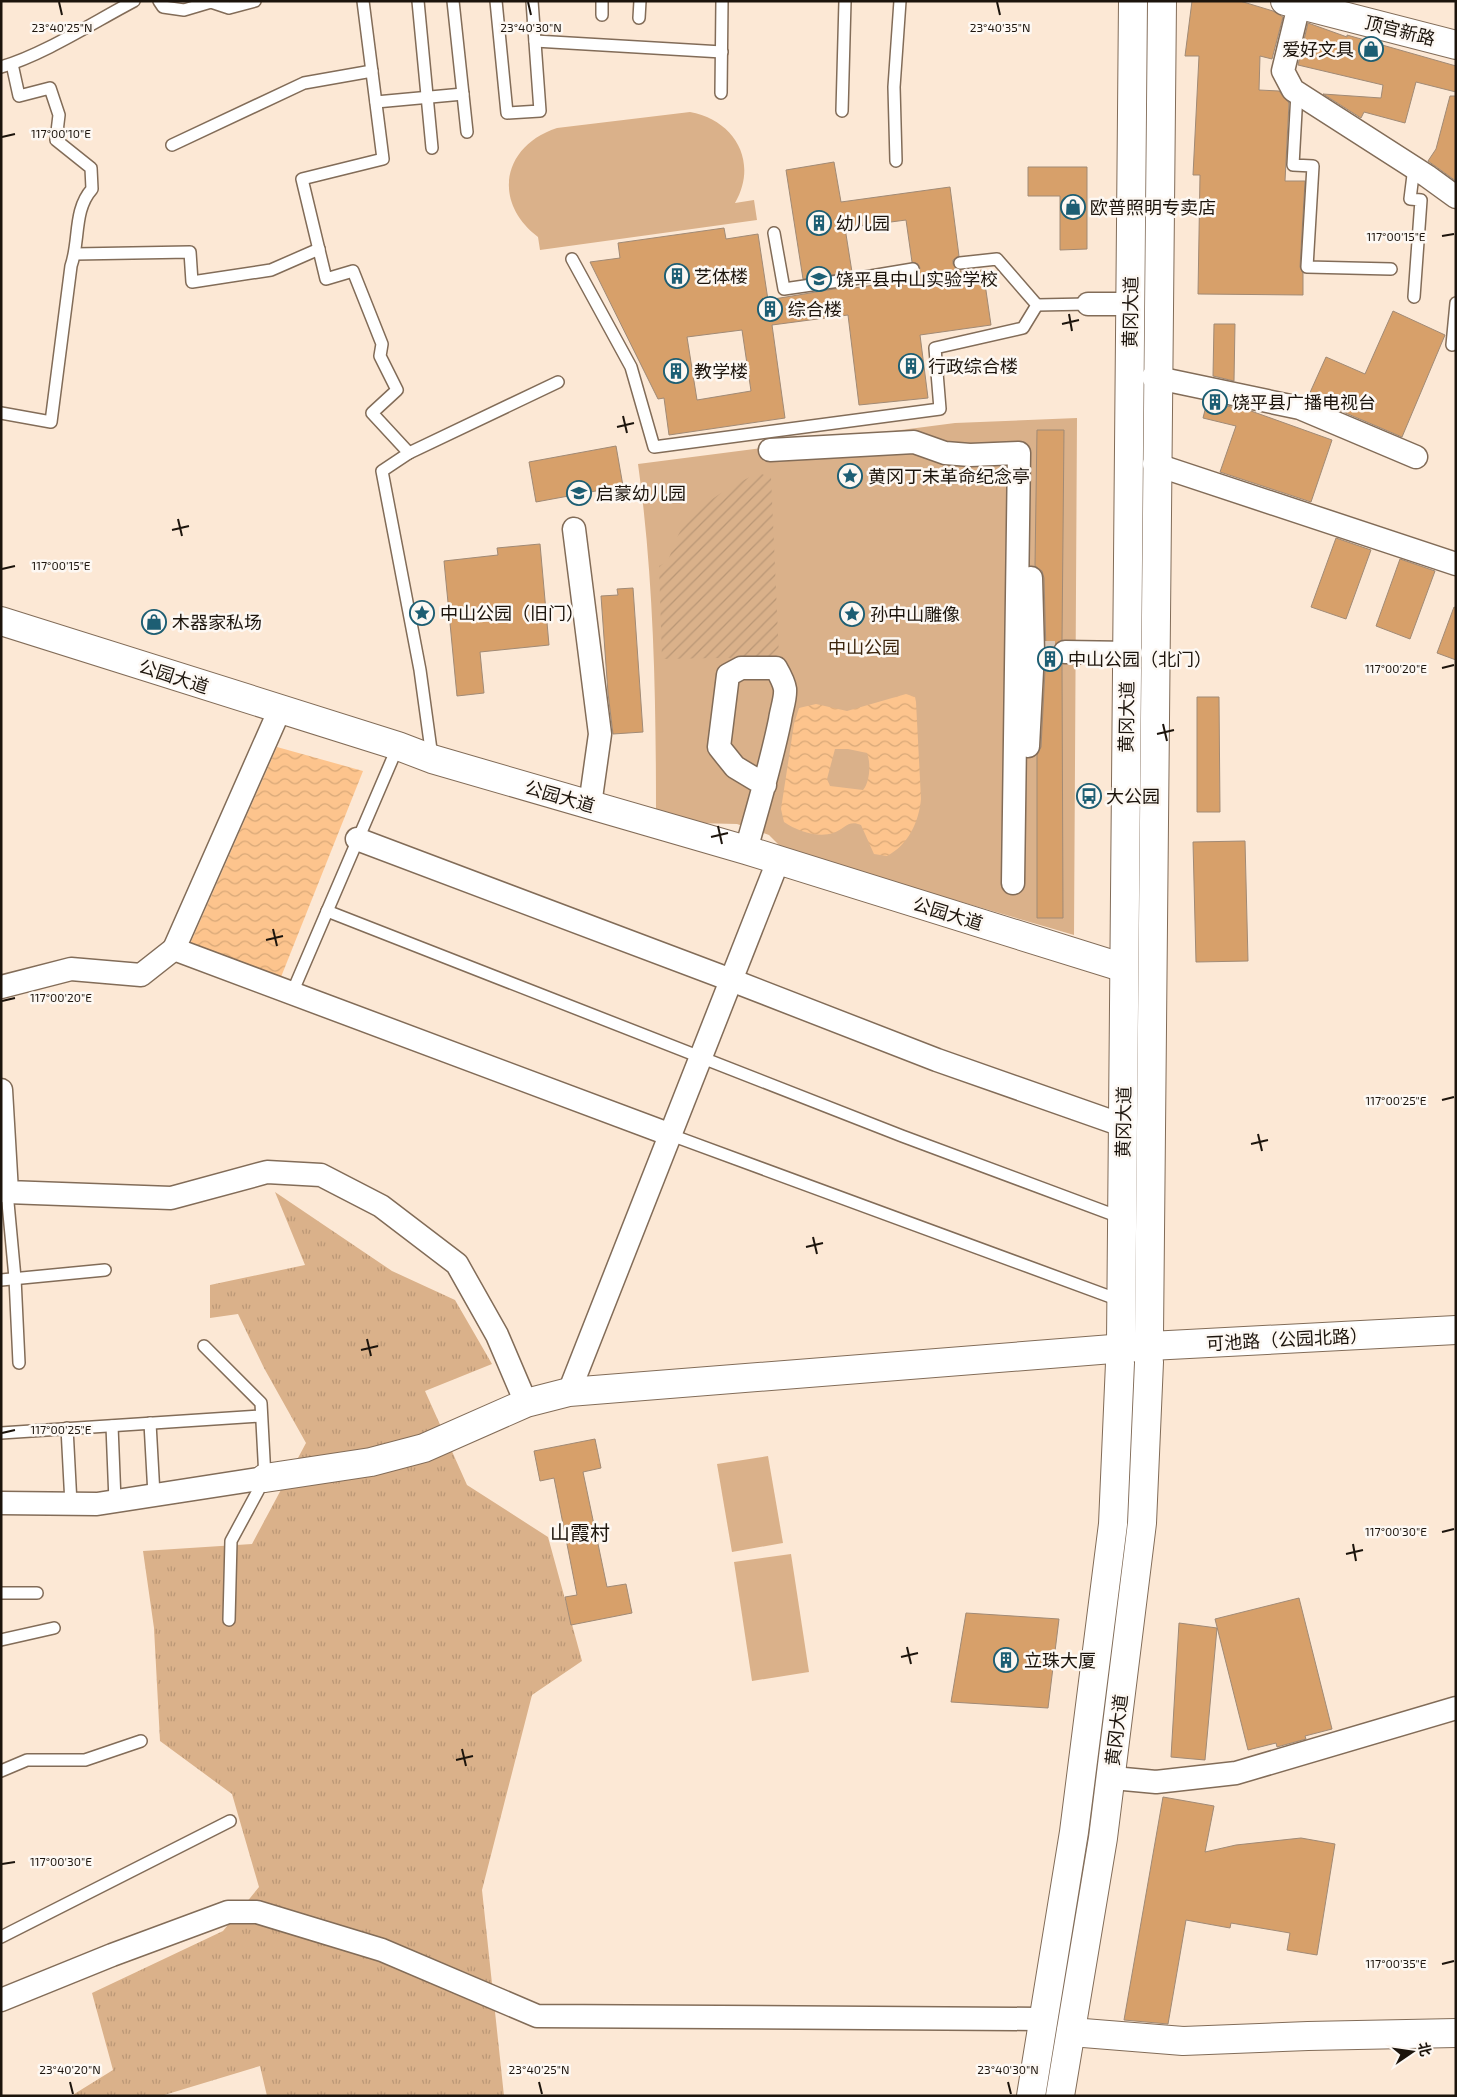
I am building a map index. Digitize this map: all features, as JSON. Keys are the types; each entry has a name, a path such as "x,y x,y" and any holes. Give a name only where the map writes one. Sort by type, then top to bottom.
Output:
{"main road":[{"name":"黄冈大道","path":"1031,2096 1074,1832 1113,1524 1119,1346 1133,1"},
{"name":"黄冈大道","path":"1149,1335 1162,1"},
{"name":"顶宫新路","path":"1292,3 1456,45"},
{"name":"公园大道","path":"1,621 398,746 432,759 746,850 1121,967"},
{"name":"可池路（公园北路）","path":"1119,1346 1456,1313"},
{"name":"可池路（公园北路）","path":"1119,1346 1456,1330"},
{"path":"265,1478 371,1462 424,1448 526,1403 569,1392 1119,1346"},
{"name":"黄冈大道","path":"1060,2096 1103,1838 1142,1523 1149,1362"},
{"path":"1070,2032 1184,2041 1456,2033"}],"street":[{"path":"1292,3 1283,70 1293,90 1414,167 1456,197"},
{"path":"1088,304 1131,304"},
{"path":"1153,377 1300,408 1416,457"},
{"path":"770,450 914,442 945,453 970,455 1019,453 1018,501 1030,550 1033,652 1026,764 1013,793 1013,882"},
{"path":"1154,464 1456,564"},
{"path":"574,529 600,734 590,805"},
{"path":"1065,652 1131,653"},
{"path":"746,850 765,785 786,691 776,668 741,668 728,675 720,747 735,767 765,785"},
{"path":"1,987 71,969 142,975 174,949 280,709"},
{"path":"357,839 732,980 937,1060 1122,1125"},
{"path":"569,1392 778,861"},
{"path":"174,949 671,1135"},
{"path":"1,1090 3,1158 7,1192 171,1198 267,1172 321,1175 381,1206 457,1264 497,1335 526,1403"},
{"path":"1,1503 97,1504 265,1478"},
{"path":"1113,1778 1156,1782 1236,1773 1456,1708"},
{"path":"1,2000 228,1912 257,1912 382,1950 537,2016 1038,2019"}],"lane":[{"path":"1,413 51,422 77,228 84,198 92,189 91,168 56,140 60,115 50,88 19,96 7,65 134,1"},
{"path":"159,1 163,7 184,10 210,2 229,8 255,1"},
{"path":"363,1 383,160 302,179 326,279 353,271 382,344 380,356 397,390 372,413 409,453"},
{"path":"418,1 432,148"},
{"path":"453,1 467,132"},
{"path":"496,1 507,113 540,111 532,1"},
{"path":"602,1 602,15"},
{"path":"639,18 640,1"},
{"path":"721,93 722,1"},
{"path":"842,111 845,1"},
{"path":"896,161 894,87 900,1"},
{"path":"535,41 722,52"},
{"path":"172,145 304,83 372,71"},
{"path":"1297,93 1293,165 1313,166 1307,267 1392,269"},
{"path":"376,102 463,94"},
{"path":"1414,167 1410,199 1421,200 1414,296"},
{"path":"774,233 784,289 839,281"},
{"path":"75,254 190,252 192,282 271,270 319,249"},
{"path":"960,263 997,259 1038,305 1088,304"},
{"path":"572,260 630,367 654,447 940,409 935,348 1023,328 1038,305"},
{"path":"853,279 913,270"},
{"path":"1452,345 1456,303"},
{"path":"432,759 420,670 382,471 409,453 558,382"},
{"path":"292,993 398,746"},
{"path":"327,911 902,1136 1122,1218"},
{"path":"671,1135 1120,1300"},
{"path":"7,1192 15,1278 19,1363"},
{"path":"1,1280 105,1270"},
{"path":"204,1346 261,1403 265,1478 231,1541 229,1620"},
{"path":"1,1433 261,1416"},
{"path":"150,1423 154,1495"},
{"path":"112,1426 116,1501"},
{"path":"67,1428 71,1504"},
{"path":"1,1593 37,1593"},
{"path":"1,1640 54,1628"},
{"path":"1,1771 27,1760 85,1760 141,1741"},
{"path":"1,1937 230,1820"}],"green space":[{"path":"690,112 706,116 719,124 730,133 738,145 743,158 744,172 742,187 735,203 754,200 757,220 540,250 538,237 523,223 514,208 509,192 510,176 515,161 524,148 539,136 557,128"},
{"name":"中山公园","path":"1077,418 1074,935 784,850 769,835 737,824 694,823 656,813 651,594 638,464 955,423"},
{"path":"758,473 771,477 779,657 662,659 659,566 667,562 681,530 688,520 726,490"},
{"path":"275,1192 392,1271 455,1300 492,1364 425,1391 467,1485 548,1537 582,1661 532,1695 482,1890 504,2096 267,2096 260,2066 161,2096 71,2096 113,2070 92,1993 223,1931 259,1887 232,1794 160,1741 154,1628 143,1551 252,1544 306,1443 264,1368 238,1314 210,1318 210,1285 305,1265"},
{"path":"768,1456 783,1543 732,1552 717,1464"},
{"path":"791,1554 809,1672 752,1681 734,1562"}],"water":[{"path":"906,694 915,697 920,808 911,832 901,846 887,856 874,854 861,825 857,823 850,824 833,833 821,835 801,831 784,822 781,809 794,724 799,708 816,704 847,711","holes":["835,749 848,749 867,753 869,772 863,790 830,786 827,779"]},
{"path":"277,747 363,771 281,977 190,944"}],"building":[{"path":"1192,1 1240,1 1273,11 1283,17 1272,59 1260,56 1259,90 1279,91 1289,103 1285,181 1305,181 1300,267 1303,273 1303,295 1198,294 1200,175 1193,175 1199,56 1185,56"},
{"path":"1308,23 1347,37 1347,35 1456,66 1456,92 1416,82 1405,123 1364,112 1361,118 1323,94 1381,98 1383,85 1298,65"},
{"path":"1450,96 1456,96 1456,181 1428,161 1436,149"},
{"path":"834,162 841,202 950,187 959,256 953,260 953,264 957,270 961,270 961,273 983,270 991,325 920,335 928,398 859,405 848,315 772,325 785,418 669,435 664,398 658,399 590,262 620,258 618,243 724,228 726,239 758,234 768,300 840,288 844,287 846,282 854,288 914,279 914,276 918,274 920,268 918,264 912,262 906,220 845,228 852,272 846,278 842,274 838,274 803,279 786,170","holes":["742,330 751,391 697,400 687,337"]},
{"path":"1028,167 1087,167 1087,249 1060,250 1060,196 1028,196"},
{"path":"1393,311 1445,335 1402,437 1308,397 1326,357 1365,374"},
{"path":"1214,324 1235,324 1234,381 1213,376"},
{"path":"1207,402 1251,411 1332,440 1311,502 1220,472 1236,426 1203,418"},
{"path":"1037,430 1064,430 1062,640 1054,645 1052,652 1054,659 1062,664 1063,918 1037,918 1037,755 1041,747 1046,652 1044,578 1042,571 1035,566"},
{"path":"616,446 623,486 536,502 529,462"},
{"path":"1336,538 1371,550 1346,619 1311,607"},
{"path":"540,544 549,645 480,652 484,693 457,696 444,561 498,555 497,548"},
{"path":"1400,559 1435,571 1410,639 1376,626"},
{"path":"633,588 643,732 613,734 601,596 618,595 617,589"},
{"path":"1454,607 1456,608 1456,660 1437,653"},
{"path":"1197,697 1219,697 1220,812 1197,812"},
{"path":"1245,841 1248,961 1196,962 1193,842"},
{"path":"595,1439 601,1468 583,1472 607,1587 626,1584 632,1613 571,1625 565,1597 577,1595 554,1478 540,1481 534,1451"},
{"path":"1299,1598 1332,1729 1305,1736 1306,1739 1277,1747 1276,1743 1248,1750 1215,1619"},
{"name":"立珠大厦","path":"966,1613 1059,1619 1048,1708 951,1702"},
{"path":"1179,1623 1217,1628 1205,1760 1171,1757"},
{"path":"1163,1797 1214,1806 1205,1852 1236,1845 1301,1838 1335,1844 1317,1955 1287,1950 1290,1933 1231,1923 1230,1928 1186,1920 1168,2024 1124,2020"}],"tunnel":[{"path":"1033,652 1065,652"}],"place":[{"name":"爱好文具","path":"1371,49"},
{"name":"欧普照明专卖店","path":"1073,207"},
{"name":"幼儿园","path":"819,223"},
{"name":"艺体楼","path":"677,276"},
{"name":"饶平县中山实验学校","path":"819,279"},
{"name":"综合楼","path":"770,309"},
{"name":"行政综合楼","path":"911,366"},
{"name":"教学楼","path":"676,371"},
{"name":"饶平县广播电视台","path":"1215,402"},
{"name":"黄冈丁未革命纪念亭","path":"850,476"},
{"name":"启蒙幼儿园","path":"579,493"},
{"name":"中山公园（旧门）","path":"422,613"},
{"name":"孙中山雕像","path":"852,614"},
{"name":"木器家私场","path":"154,622"},
{"name":"中山公园（北门）","path":"1050,659"},
{"name":"大公园","path":"1089,796"},
{"name":"立珠大厦","path":"1006,1660"}],"district":[{"name":"山霞村","path":"580,1532"}]}
